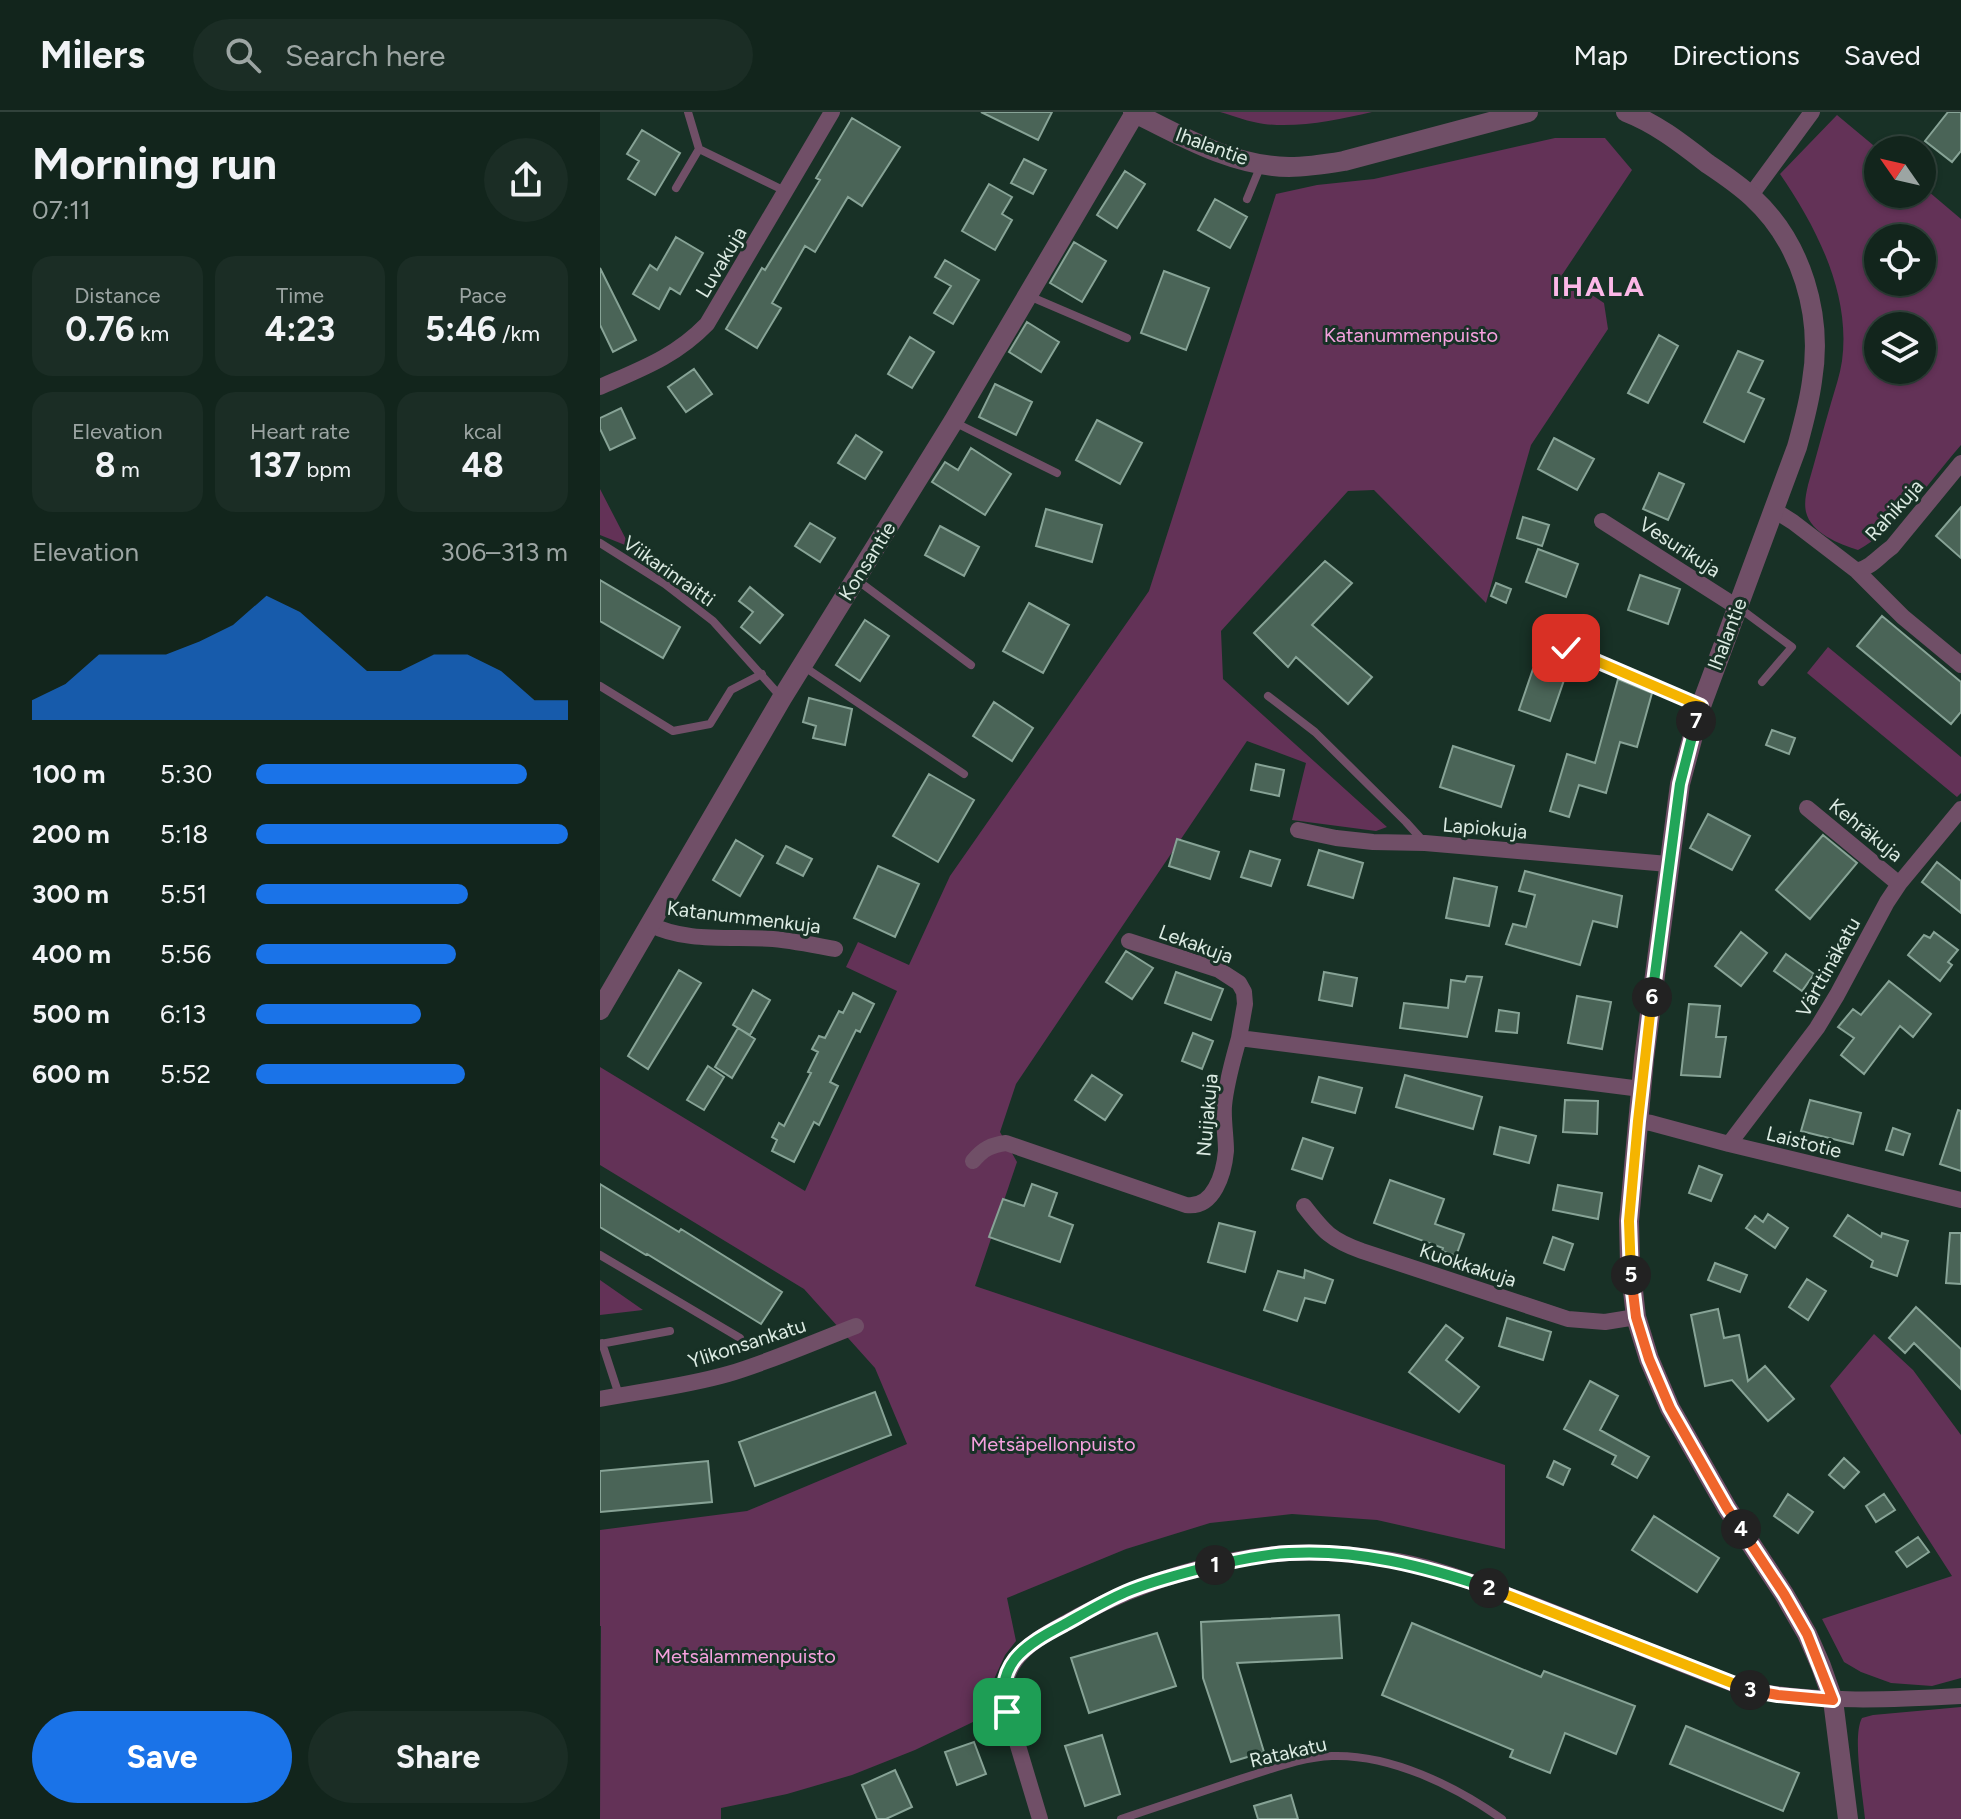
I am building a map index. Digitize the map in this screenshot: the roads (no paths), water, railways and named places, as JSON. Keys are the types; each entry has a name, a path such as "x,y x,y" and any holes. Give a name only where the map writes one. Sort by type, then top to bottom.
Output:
{"street":[{"name":"Luvakuja","path":"600,387 669,356 691,341 707,324 832,112"},
{"name":"Ihalantie","path":"1135,112 1206,148 1234,158 1288,167 1344,161 1528,112"},
{"name":"Konsantie","path":"600,1010 782,698 1029,296 1135,112"},
{"name":"Ihalantie","path":"1626,112 1675,138 1751,195 1772,217 1798,261 1813,313 1815,357 1808,407 1797,447 1701,706 1680,784 1641,1089 1629,1221 1636,1317 1649,1359 1670,1408 1727,1508 1807,1634 1833,1700 1848,1819"},
{"path":"1751,195 1812,112"},
{"name":"Rahikuja","path":"1857,571 1872,566 1892,547 1961,463"},
{"path":"1774,510 1857,571 1903,617 1961,665"},
{"name":"Vesurikuja","path":"1602,521 1737,607"},
{"name":"Kehräkuja","path":"1807,808 1899,884"},
{"name":"Värttinäkatu","path":"1729,1144 1817,1028 1899,884 1961,809"},
{"name":"Lapiokuja","path":"1298,830 1373,842 1425,843 1668,864"},
{"name":"Katanummenkuja","path":"650,924 678,934 774,939 835,949"},
{"name":"Lekakuja","path":"1129,941 1219,970 1239,983 1245,1004 1239,1038"},
{"path":"1239,1038 1641,1089"},
{"name":"Nuijakuja","path":"973,1161 992,1145 1006,1143 1186,1205 1202,1204 1210,1197 1222,1172 1226,1151 1224,1106 1239,1038"},
{"name":"Laistotie","path":"1638,1121 1961,1200"},
{"name":"Kuokkakuja","path":"1304,1206 1323,1231 1341,1243 1362,1251 1568,1319 1605,1322 1636,1317"},
{"name":"Ylikonsankatu","path":"600,1399 725,1375 856,1326"},
{"path":"1040,1819 1004,1699 1003,1684 1015,1658 1051,1631 1126,1592 1171,1577 1286,1553 1322,1552 1388,1559 1449,1574 1750,1690 1833,1700 1961,1696"}],"lane":[{"path":"676,188 699,149 688,112"},
{"path":"699,149 786,192"},
{"path":"1247,199 1261,164"},
{"path":"1029,296 1127,338"},
{"path":"953,422 1057,473"},
{"name":"Viikarinraitti","path":"600,543 689,601 713,621 782,698"},
{"path":"857,579 971,665"},
{"path":"1737,607 1792,647 1762,682"},
{"path":"1566,648 1701,706"},
{"path":"803,665 964,774"},
{"path":"600,686 673,731 710,724 731,690 762,674"},
{"path":"1268,696 1315,732 1425,843"},
{"path":"600,1255 740,1338"},
{"path":"619,1395 601,1343 670,1331"},
{"name":"Ratakatu","path":"1121,1819 1279,1767 1329,1756 1357,1756 1404,1768 1464,1796 1502,1819"}],"district":[{"name":"IHALA","path":"1599,286"}],"park label":[{"name":"Katanummenpuisto","path":"1411,335"},
{"name":"Metsäpellonpuisto","path":"1053,1444"},
{"name":"Metsälammenpuisto","path":"745,1656"}]}
